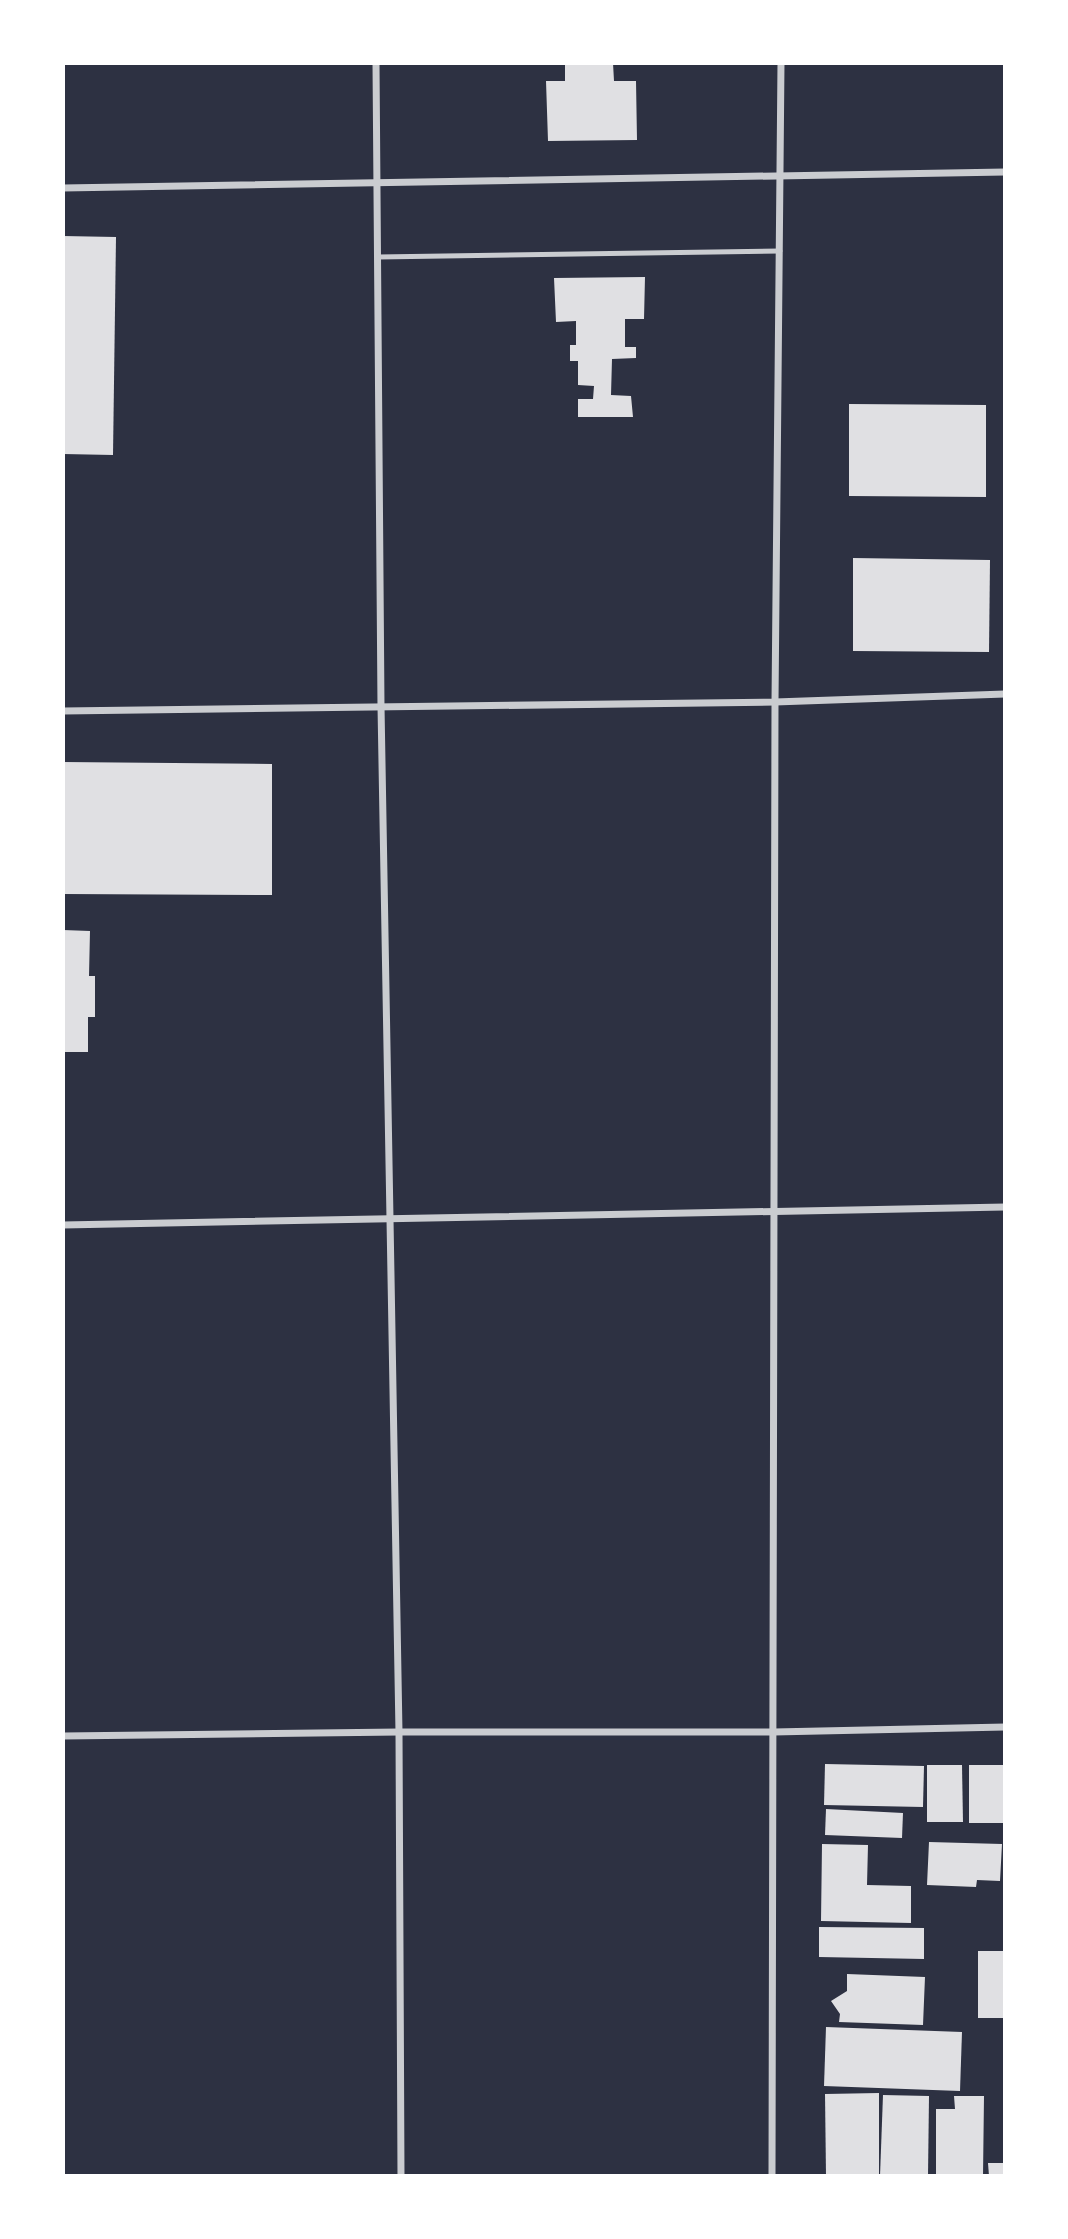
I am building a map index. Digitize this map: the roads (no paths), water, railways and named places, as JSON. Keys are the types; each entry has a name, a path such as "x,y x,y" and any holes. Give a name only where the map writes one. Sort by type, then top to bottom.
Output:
{"street":[{"path":"376,63 381,706 400,1732 401,2176"},
{"path":"772,2176 775,702 781,63"},
{"path":"63,188 1005,172"},
{"path":"63,711 775,702 1005,694"},
{"path":"63,1225 1005,1207"},
{"path":"63,1736 400,1732 774,1732 1005,1727"}],"lane":[{"path":"378,257 780,251"}]}
